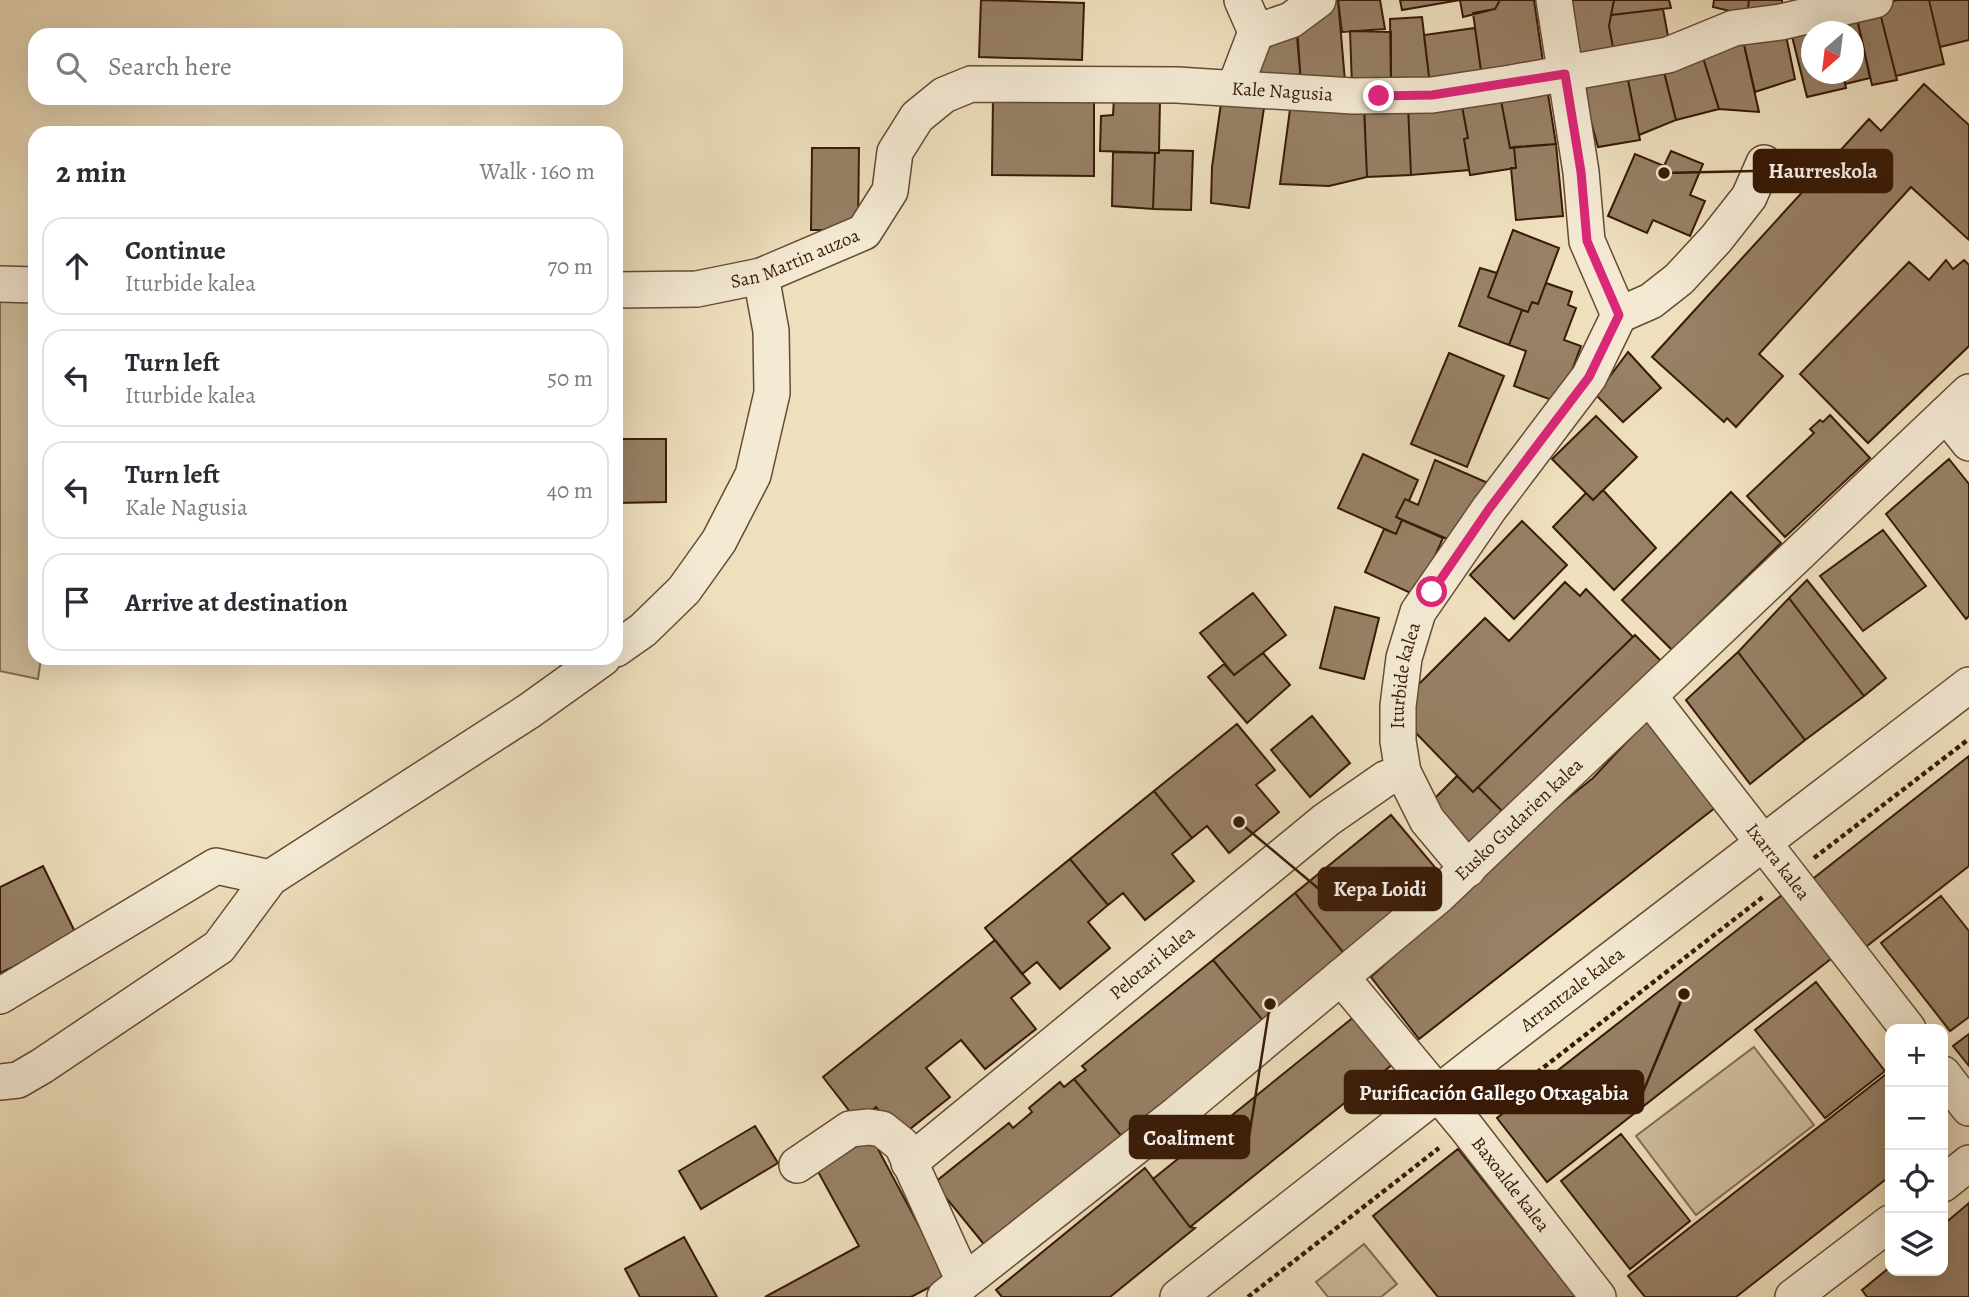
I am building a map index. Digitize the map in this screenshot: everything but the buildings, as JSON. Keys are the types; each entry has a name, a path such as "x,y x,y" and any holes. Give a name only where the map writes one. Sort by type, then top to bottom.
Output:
{"street":[{"path":"1235,88 1256,32 1242,0"},
{"path":"1256,32 1291,20 1318,0"},
{"path":"1554,0 1581,172 1587,241 1619,315 1651,301 1679,279 1716,239 1749,197 1764,163"},
{"name":"Kale Nagusia","path":"971,84 1235,88 1353,96 1432,95 1668,55 1734,29 1781,22 1875,0"},
{"name":"San Martin auzoa","path":"623,290 697,289 761,276 864,232 890,191 895,152 917,117 944,95 971,84"},
{"path":"623,644 643,630 684,590 719,541 753,475 772,393 771,331 761,276"},
{"path":"0,284 28,285"},
{"name":"Iturbide kalea","path":"1468,869 1427,820 1403,772 1398,741 1398,706 1404,658 1418,612 1489,509 1589,377 1619,315"},
{"path":"1957,403 1969,443"},
{"name":"Eusko Gudarien kalea","path":"955,1289 1177,1114 1468,869 1957,403"},
{"path":"0,1082 18,1080 42,1066 219,947 270,877 528,711 593,665"},
{"name":"Arrantzale kalea","path":"1178,1297 1969,685"},
{"name":"Ixarra kalea","path":"1649,695 1904,1024"},
{"name":"Pelotari kalea","path":"909,1163 1326,820 1385,779 1403,772"},
{"path":"0,996 216,866 270,877"},
{"name":"Baxoalde kalea","path":"1341,976 1439,1093 1598,1297"},
{"path":"0,1055 42,1066"},
{"path":"1948,1081 1969,1108"},
{"path":"797,1165 850,1129 882,1129 902,1145 955,1289"},
{"path":"1948,1180 1969,1163"},
{"path":"1793,1297 1885,1227"}],"path":[{"path":"1248,1297 1969,739"}],"shaded area":[{"path":"0,292 28,294 28,665 40,665 38,679 0,671"},
{"path":"1754,1047 1814,1125 1696,1215 1636,1136"},
{"path":"1364,1244 1397,1284 1381,1297 1328,1297 1316,1282"}],"place":[{"name":"Haurreskola","path":"1664,173"},
{"name":"Kepa Loidi","path":"1239,822"},
{"name":"Purificación Gallego Otxagabia","path":"1684,994"},
{"name":"Coaliment","path":"1270,1004"}],"route":[{"path":"1379,96 1432,95 1565,74 1581,172 1587,241 1619,315 1589,377 1489,509 1432,592"}]}
